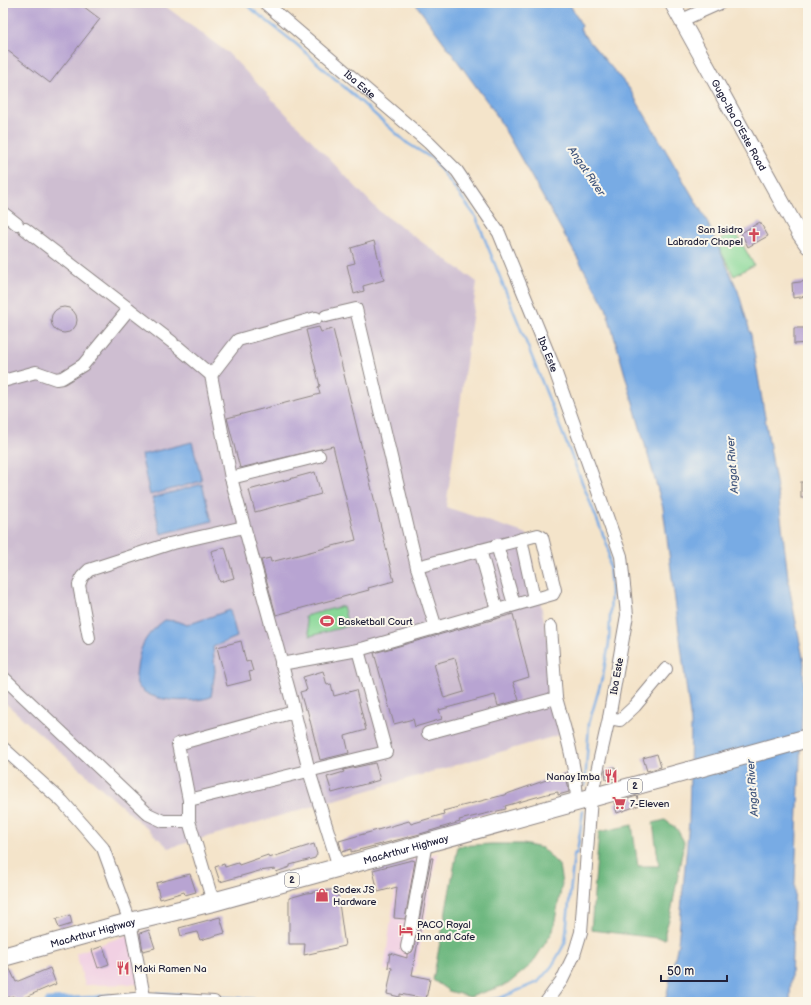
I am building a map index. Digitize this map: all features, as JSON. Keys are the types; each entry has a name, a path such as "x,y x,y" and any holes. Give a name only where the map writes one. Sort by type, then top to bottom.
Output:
{"highway":[{"name":"MacArthur Highway","path":"3,957 130,922 213,902 808,738"}],"main road":[{"name":"Gugo-Iba O'Este Road","path":"672,3 803,230 808,246"}],"street":[{"name":"Iba Este","path":"265,3 429,143 458,171 499,233 554,365 621,556 627,615 609,718 584,800"},
{"path":"682,20 720,3"},
{"path":"3,213 129,309 210,375 231,478 309,771 339,867"},
{"path":"3,381 36,372 56,379 62,378 84,365 129,309"},
{"path":"210,375 238,340 356,309 417,567 436,628"},
{"path":"231,478 319,456"},
{"path":"89,638 79,585 82,577 89,570 169,544 244,527"},
{"path":"281,664 358,650 514,604 534,600 553,594 555,590 542,537 538,535 417,567"},
{"path":"521,539 534,600"},
{"path":"496,545 514,604"},
{"path":"480,550 497,610"},
{"path":"544,1001 565,974 574,955 581,932 584,800 556,698 551,627"},
{"path":"189,800 386,752 358,650"},
{"path":"609,718 620,720 635,706 666,669"},
{"path":"3,677 148,814 162,821 189,821"},
{"path":"428,733 556,698"},
{"path":"213,902 189,821 189,800 178,744 294,712"},
{"path":"3,748 63,802 103,848 130,922 145,1000"},
{"path":"407,947 426,843"},
{"path":"103,1002 145,1000 214,1002"}],"shaded area":[{"path":"3,3 161,3 228,53 379,211 477,282 446,507 527,534 566,733 169,848 3,701"},
{"name":"PACO Royal Inn and Cafe","path":"438,853 415,972 384,970 395,891 406,889 409,860"},
{"path":"130,934 140,984 85,985 76,953"}],"green space":[{"path":"735,231 754,265 734,276 716,242"},
{"name":"Basketball Court","path":"343,606 348,626 310,636 305,616"},
{"path":"665,820 677,829 684,842 671,913 665,932 665,939 591,930 599,832 632,825 638,866 659,866 653,823"},
{"path":"523,844 542,848 559,865 562,884 553,931 532,964 508,984 470,997 449,991 433,980 458,846"}],"water":[{"name":"Angat River","path":"415,3 569,3 582,26 580,29 584,35 629,88 706,219 738,291 751,335 779,500 789,586 804,663 790,1002 665,1002 678,944 689,822 691,723 663,508 606,308 494,111"},
{"path":"192,442 202,481 150,495 141,455"},
{"path":"202,484 212,521 161,534 152,498"},
{"path":"230,610 237,637 213,647 215,671 211,697 183,701 162,699 144,692 138,686 136,682 136,675 142,646 158,625 165,620 176,621 187,625"}],"building":[{"path":"3,3 79,3 100,19 50,83 3,47"},
{"name":"San Isidro Labrador Chapel","path":"760,222 768,236 748,247 741,233"},
{"path":"374,241 384,280 363,286 364,291 354,294 347,265 355,263 351,248"},
{"path":"808,281 808,296 793,298 792,283"},
{"path":"64,307 73,311 77,320 73,329 64,333 55,329 51,320 55,311"},
{"path":"319,327 321,332 333,329 394,581 368,588 369,590 276,615 261,560 270,558 271,562 356,540 333,446 240,468 227,418 320,394 318,387 320,386 306,330"},
{"path":"794,328 808,328 808,343 794,344"},
{"path":"315,472 321,494 255,512 249,490"},
{"path":"801,482 808,482 808,498 801,498"},
{"path":"225,547 234,578 220,582 211,551"},
{"path":"513,614 529,677 513,682 519,700 498,706 495,695 439,710 442,719 415,727 413,719 394,724 374,653","holes":["455,658 464,692 444,698 434,664"]},
{"path":"241,641 246,662 250,661 253,671 249,672 251,680 227,686 217,647"},
{"path":"323,671 327,685 331,684 334,696 356,690 366,730 345,736 349,753 320,760 307,709 305,709 300,692 307,690 303,677"},
{"path":"657,754 661,767 647,771 643,758"},
{"path":"375,763 380,780 332,793 327,777 344,772 343,770"},
{"path":"615,767 618,777 606,780 605,770"},
{"path":"566,773 569,792 558,795 558,792 547,794 505,806 506,809 459,820 460,822 420,834 351,852 351,849 342,852 339,841 409,821 411,824 444,814 443,811 504,795"},
{"path":"637,796 640,805 617,813 614,803"},
{"path":"314,844 317,854 315,858 290,865 290,867 276,872 275,869 259,871 220,882 215,867 224,864 225,867 238,863 239,865 268,855 269,858"},
{"path":"431,858 433,858 412,975 430,979 426,999 400,994 400,997 387,994 392,968 388,967 390,953 407,958 407,954 412,952 414,948"},
{"path":"412,860 415,861 405,919 394,918 397,887 378,892 373,870"},
{"path":"190,874 196,892 185,895 184,892 160,899 156,883"},
{"path":"337,889 345,946 304,955 305,944 289,944 289,898 307,893"},
{"path":"70,915 72,924 59,928 56,919"},
{"path":"220,917 225,933 200,940 197,932 181,936 179,928"},
{"path":"149,930 155,948 143,951 140,933"},
{"path":"103,946 109,964 98,968 92,950"},
{"path":"9,967 16,982 50,968 56,984 23,998 24,1000 20,1002 17,1002 13,996 3,999 3,969"}],"waterway":[{"path":"244,3 296,44 407,143 433,159 476,217 608,547 611,592 609,643 603,675 589,723 585,786"},
{"path":"475,1002 500,998 538,982 552,966 565,943 574,854 577,853 583,811"},
{"path":"157,993 301,1002"},
{"path":"49,1002 109,998"}],"place":[{"name":"San Isidro Labrador Chapel","path":"754,235"},
{"name":"Basketball Court","path":"327,621"},
{"name":"Nanay Imba","path":"611,776"},
{"name":"7-Eleven","path":"619,803"},
{"name":"Sodex JS Hardware","path":"322,895"},
{"name":"PACO Royal Inn and Cafe","path":"406,930"},
{"name":"Maki Ramen Na","path":"123,968"}]}
